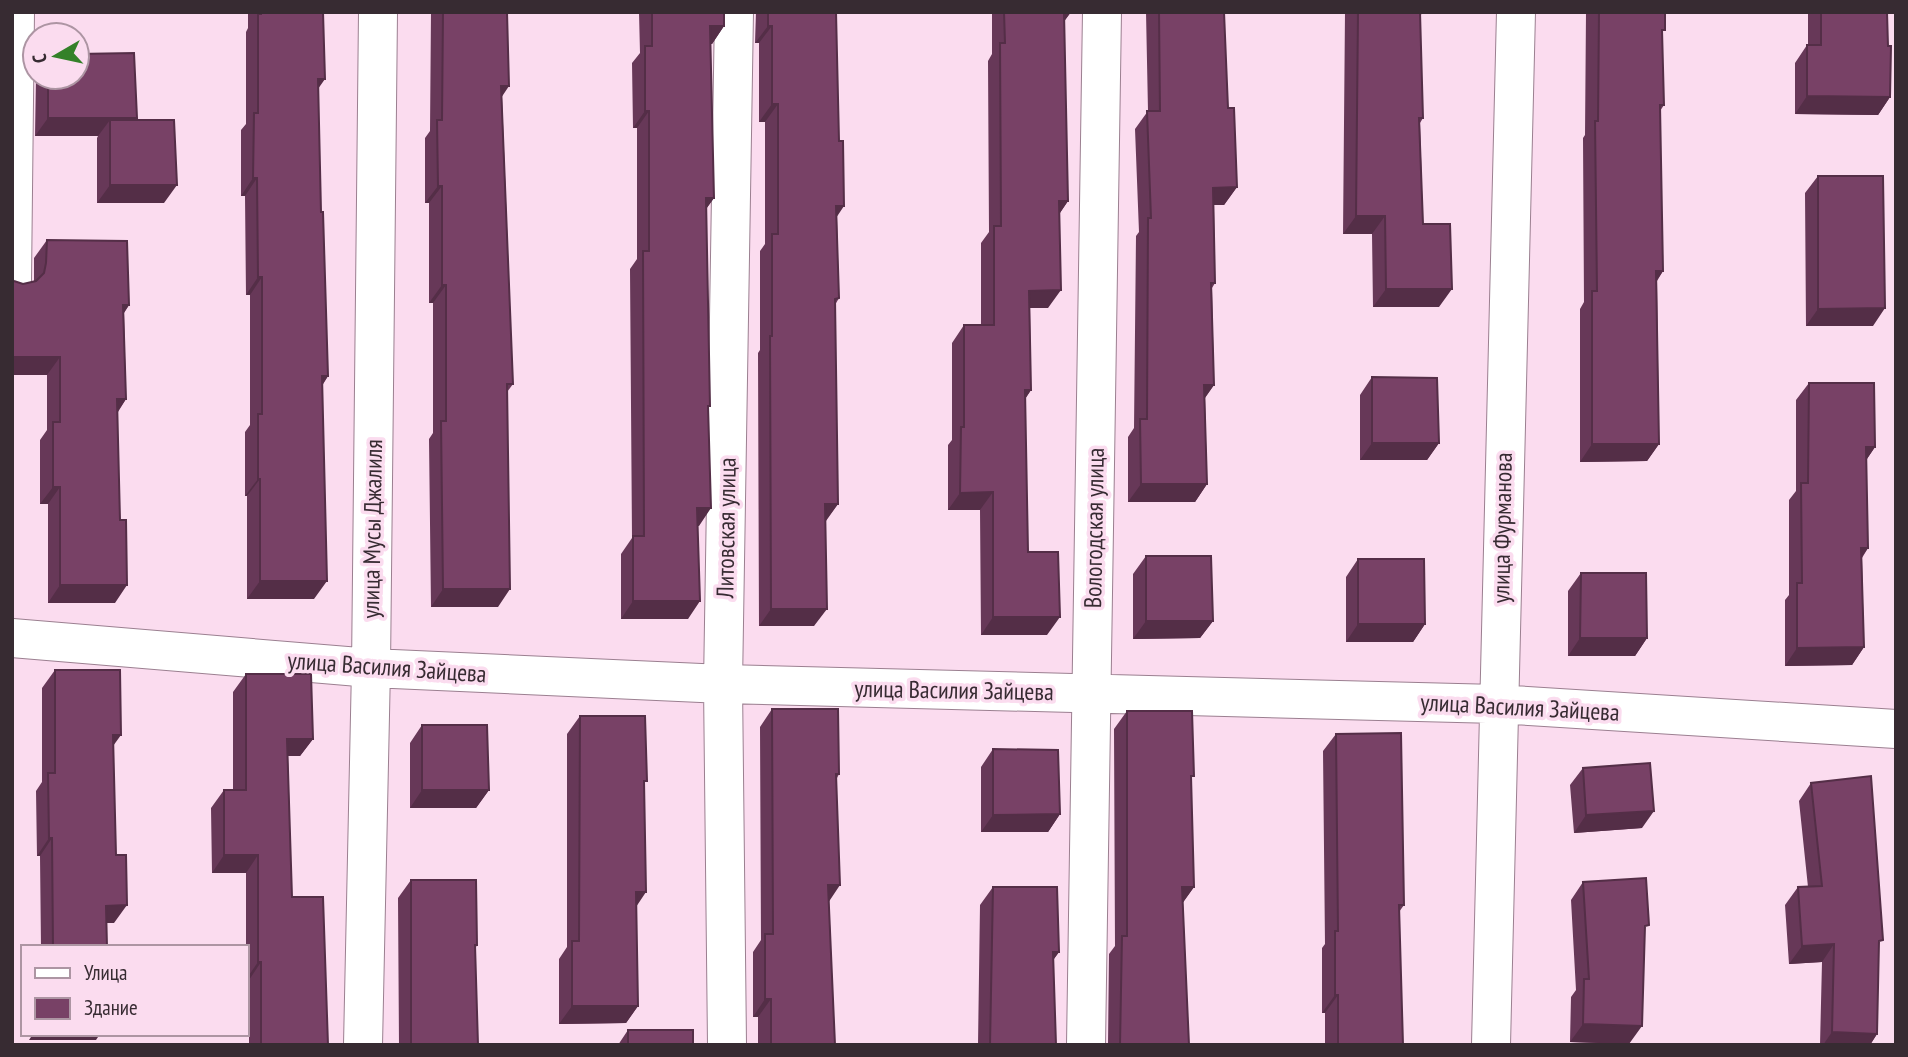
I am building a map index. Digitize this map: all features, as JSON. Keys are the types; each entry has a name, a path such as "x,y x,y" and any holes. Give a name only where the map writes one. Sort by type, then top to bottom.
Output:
{"street":[{"path":"12,280 15,12"},
{"name":"улица Мусы Джалиля","path":"363,1045 371,668 377,12"},
{"name":"Литовская улица","path":"727,1045 723,684 734,12"},
{"name":"Вологодская улица","path":"1086,1045 1102,12"},
{"name":"улица Фурманова","path":"1491,1045 1497,704 1516,12"},
{"name":"улица Василия Зайцева","path":"12,638 371,668 723,684 1497,704 1896,729"}],"building":[{"path":"323,12 325,79 318,79 328,376 322,376 327,581 260,581 258,414 262,414 262,277 258,277 257,178 253,178 254,113 258,113 258,14"},
{"path":"443,12 507,12 509,86 501,86 513,384 507,384 510,589 443,589 441,421 446,421 446,285 442,285 442,186 438,186 437,120 442,120"},
{"path":"652,12 724,12 724,26 710,26 714,198 706,198 711,508 697,508 700,601 633,601 633,536 644,536 643,251 649,251 649,111 645,111 645,46 652,46"},
{"path":"768,12 836,12 839,141 843,141 844,206 836,206 839,298 835,299 838,504 825,504 827,609 771,609 770,336 772,234 778,234 778,104 772,104 772,26 768,26"},
{"path":"1004,12 1064,12 1068,201 1059,201 1061,290 1029,291 1031,390 1025,390 1028,552 1058,552 1060,617 993,617 993,492 960,493 961,427 964,427 964,325 994,325 994,226 1001,226 1000,43 1005,43"},
{"path":"1159,12 1224,12 1228,108 1234,108 1237,187 1213,188 1215,283 1211,283 1214,385 1204,385 1207,484 1141,484 1140,419 1147,419 1148,218 1151,218 1147,111 1160,111"},
{"path":"1358,12 1420,12 1423,118 1419,118 1423,224 1450,224 1452,289 1386,289 1385,216 1356,216"},
{"path":"1599,12 1665,12 1665,30 1662,30 1664,105 1660,105 1663,271 1656,271 1659,444 1592,444 1592,291 1597,291 1595,121 1598,121"},
{"path":"1821,12 1887,12 1888,46 1891,46 1890,97 1807,96 1807,45 1821,45"},
{"path":"134,53 137,118 48,118 48,91 91,91 91,54"},
{"path":"110,120 174,120 177,185 110,185"},
{"path":"1818,176 1883,176 1885,308 1818,309"},
{"path":"47,240 127,241 129,305 123,305 126,399 117,399 120,520 126,520 127,585 60,585 60,487 53,487 53,422 60,422 60,357 12,357 12,280 23,284 36,281 44,273"},
{"path":"1372,377 1437,378 1439,443 1372,443"},
{"path":"1809,383 1874,383 1875,447 1866,447 1868,548 1861,548 1864,647 1797,648 1797,583 1802,583 1801,483 1808,483"},
{"path":"1146,556 1211,556 1213,621 1146,621"},
{"path":"1358,559 1424,559 1425,624 1358,624"},
{"path":"1581,573 1646,573 1647,638 1580,638"},
{"path":"55,670 120,670 121,735 113,735 116,855 126,855 127,905 106,906 107,945 53,945 52,838 49,838 48,773 55,773"},
{"path":"246,674 311,674 313,739 287,739 292,897 323,897 328,1045 261,1045 258,855 224,855 224,790 246,790"},
{"path":"772,709 838,709 839,774 836,774 840,885 828,885 835,1045 771,1045 771,999 765,999 765,934 773,934"},
{"path":"1127,711 1192,711 1194,887 1182,887 1189,1045 1120,1045 1122,936 1127,936"},
{"path":"580,716 645,716 646,892 636,892 638,1006 572,1006 572,941 579,941"},
{"path":"422,725 487,725 489,790 422,790"},
{"path":"1401,733 1404,905 1399,905 1403,1045 1338,1045 1338,995 1335,995 1335,931 1338,931 1336,734"},
{"path":"993,749 1058,750 1060,814 993,815"},
{"path":"1650,763 1654,811 1586,815 1583,768"},
{"path":"1871,776 1883,940 1879,941 1877,1034 1832,1032 1834,944 1802,946 1798,887 1822,886 1811,783"},
{"path":"1646,878 1649,925 1645,926 1642,1026 1583,1024 1584,979 1589,979 1583,882"},
{"path":"411,880 476,880 478,1045 411,1045"},
{"path":"993,887 1057,887 1059,952 1053,952 1056,1045 990,1045"},
{"path":"628,1030 693,1030 693,1045 628,1045"}]}
